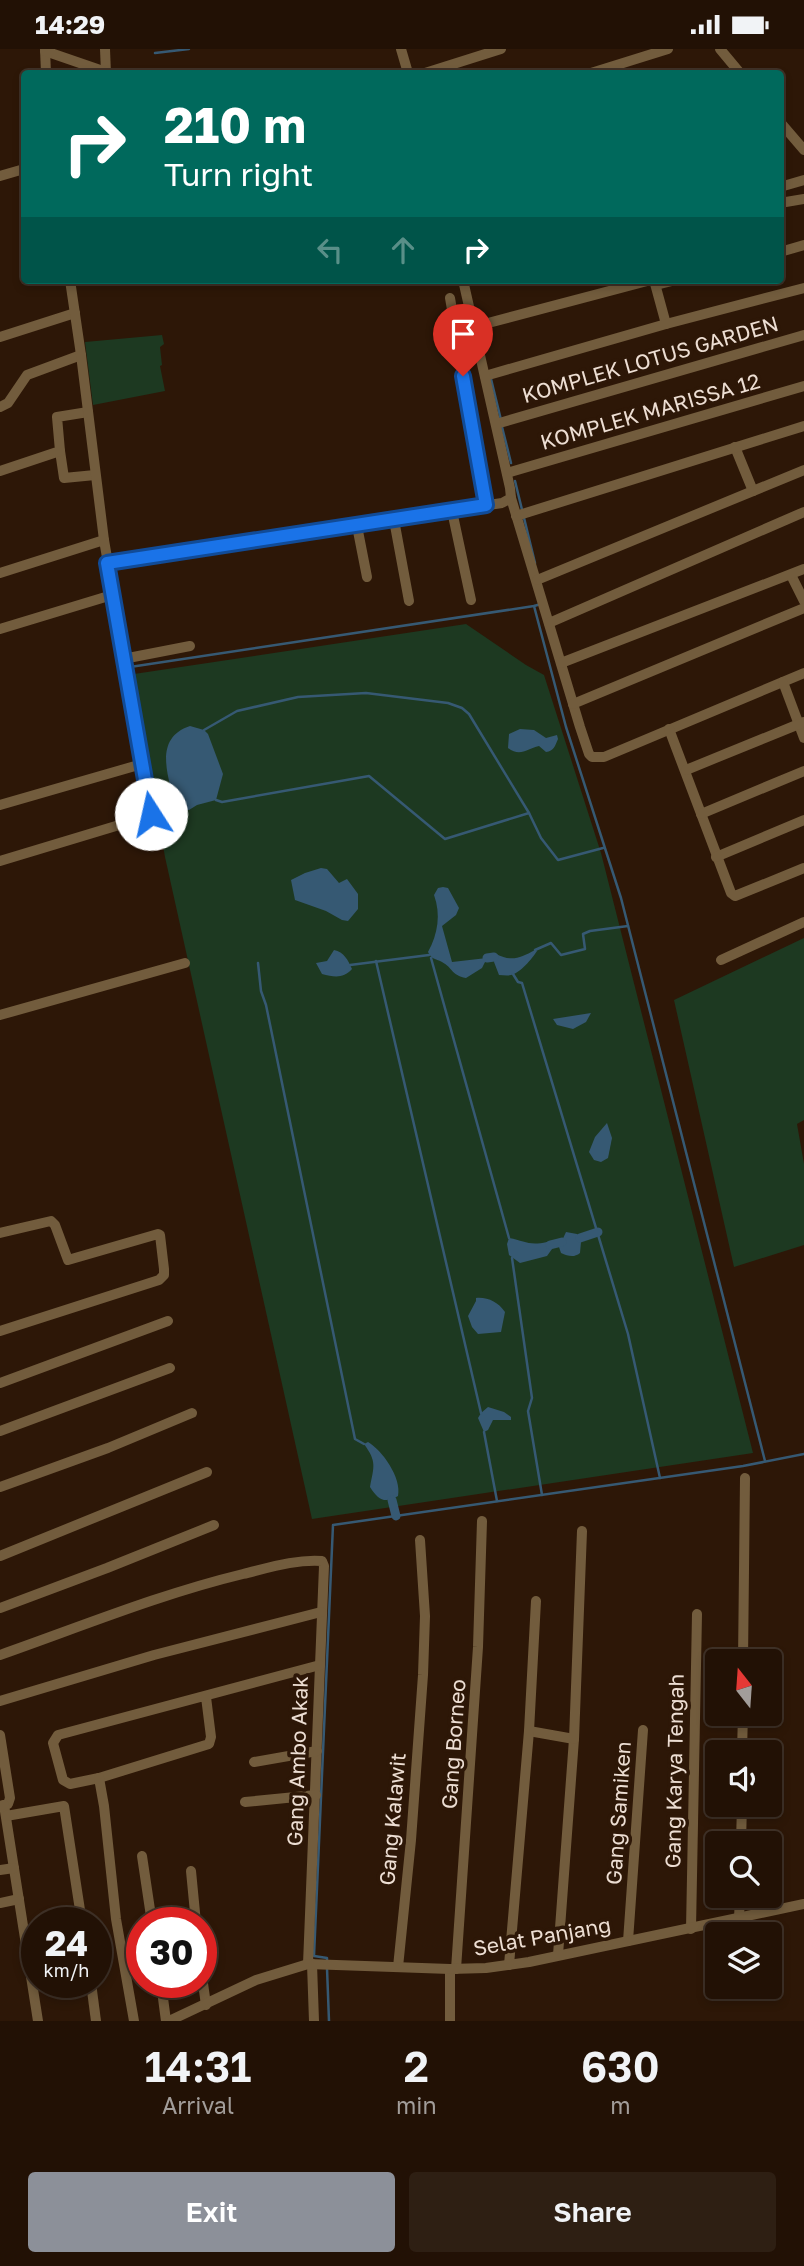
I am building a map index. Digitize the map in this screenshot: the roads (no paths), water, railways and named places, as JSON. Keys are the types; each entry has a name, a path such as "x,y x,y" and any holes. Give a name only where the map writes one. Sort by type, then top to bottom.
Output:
{"street":[{"path":"105,49 106,70"},
{"path":"401,49 407,70"},
{"path":"435,70 502,49"},
{"path":"600,70 667,49"},
{"path":"720,49 738,70"},
{"path":"46,70 45,50 98,70"},
{"path":"784,128 804,149"},
{"path":"0,176 21,170"},
{"path":"784,186 804,180"},
{"path":"784,202 804,198"},
{"path":"784,250 804,245"},
{"path":"0,862 149,816 151,809 107,563 71,284"},
{"path":"465,284 511,498 520,514 549,623 589,754 594,759 804,673"},
{"path":"473,327 646,284"},
{"path":"655,284 666,324"},
{"path":"485,376 804,288"},
{"path":"450,299 486,505"},
{"path":"0,337 75,313"},
{"name":"KOMPLEK LOTUS GARDEN","path":"496,424 804,335"},
{"path":"0,407 8,403 27,375 81,355"},
{"name":"KOMPLEK MARISSA 12","path":"507,473 804,386"},
{"path":"88,412 57,417 60,451 64,478 95,475"},
{"path":"520,514 804,426"},
{"path":"736,447 753,491"},
{"path":"0,471 60,451"},
{"path":"537,580 804,470"},
{"path":"107,563 502,503 511,498"},
{"path":"452,511 471,600"},
{"path":"549,623 804,512"},
{"path":"394,520 409,601"},
{"path":"357,526 367,577"},
{"path":"0,573 104,540"},
{"path":"561,663 804,569"},
{"path":"791,575 804,601"},
{"path":"0,629 112,595"},
{"path":"573,704 804,608"},
{"path":"123,659 190,646"},
{"path":"783,682 801,723 804,738"},
{"path":"686,770 801,723"},
{"path":"669,729 731,893 735,896 804,868"},
{"path":"0,805 142,764"},
{"path":"701,814 804,771"},
{"path":"716,856 804,820"},
{"path":"721,960 804,922"},
{"path":"0,1015 185,963"},
{"path":"0,1233 51,1221 68,1260 158,1234 164,1275 159,1280 0,1331"},
{"path":"0,1383 168,1321"},
{"path":"0,1431 170,1368"},
{"path":"0,1487 97,1452 192,1413"},
{"path":"0,1556 207,1472"},
{"path":"743,1649 745,1478"},
{"name":"Gang Borneo","path":"450,2021 477,1661 482,1521"},
{"path":"0,1608 214,1525"},
{"path":"558,1955 574,1739 582,1531"},
{"name":"Gang Kalawit","path":"398,1967 423,1675 425,1616 420,1540"},
{"name":"Gang Ambo Akak","path":"0,1655 160,1598 222,1579 320,1560 324,1566 316,1795 318,1964 314,2021"},
{"path":"509,1965 529,1731 536,1601"},
{"path":"0,1701 154,1655 321,1612"},
{"name":"Gang Karya Tengah","path":"691,1929 697,1615"},
{"path":"206,1697 211,1737 209,1744 99,1778 65,1783 53,1743 58,1735 320,1665"},
{"name":"Gang Samiken","path":"628,1941 642,1730"},
{"path":"529,1731 574,1739"},
{"path":"0,1735 10,1798 3,1809"},
{"path":"254,1762 317,1751"},
{"path":"99,1778 116,1919 134,2021"},
{"path":"245,1802 316,1795"},
{"path":"3,1809 64,1806 80,1907"},
{"path":"3,1809 38,2021"},
{"path":"142,1856 150,1907"},
{"path":"0,1870 14,1868"},
{"path":"191,1871 194,1907"},
{"path":"0,1903 19,1899"},
{"name":"Selat Panjang","path":"168,2021 256,1980 318,1964 453,1969 509,1965 804,1904"},
{"path":"739,1908 739,1919"},
{"path":"93,1998 96,2021"},
{"path":"164,1998 168,2021"},
{"path":"205,1998 206,2005"}],"water":[{"path":"190,726 208,734 223,774 216,800 189,810 176,809 166,761 167,750 178,732"},
{"path":"520,729 534,730 546,738 557,735 558,739 554,748 546,752 539,746 524,751 512,751 508,748 509,734"},
{"path":"321,868 327,869 339,883 347,879 358,894 358,909 348,921 295,900 291,880"},
{"path":"438,888 448,888 459,908 456,915 442,926 452,962 487,958 482,968 466,978 432,958 428,952 437,924 434,895"},
{"path":"334,950 343,955 352,969 342,976 322,974 316,963 327,961"},
{"path":"537,951 532,958 518,972 499,975 494,962 496,954 516,958"},
{"path":"591,1013 586,1022 573,1029 557,1025 553,1019"},
{"path":"607,1123 612,1138 608,1158 601,1162 594,1160 589,1152 595,1137"},
{"path":"566,1232 577,1234 581,1242 578,1255 561,1253 559,1247"},
{"path":"509,1238 531,1243 547,1242 552,1249 547,1256 520,1263 509,1255"},
{"path":"476,1298 492,1301 505,1312 501,1332 478,1334 472,1327 468,1316"},
{"path":"488,1407 504,1412 511,1420 493,1420 484,1432 478,1418"},
{"path":"368,1442 385,1458 394,1473 398,1496 389,1500 382,1499 370,1487 373,1464 364,1444"}],"waterway":[{"path":"155,53 189,49"},
{"path":"491,379 501,420"},
{"path":"502,427 511,463"},
{"path":"515,481 535,563"},
{"path":"130,667 541,604"},
{"path":"534,606 566,727 621,898 765,1461"},
{"path":"204,730 237,711 298,697 366,693 448,703 469,714 529,813 541,838 558,860 603,848"},
{"path":"216,800 222,802 369,776 445,839 529,813"},
{"path":"535,950 551,943 561,955 585,949 583,934 628,926"},
{"path":"350,965 429,955"},
{"path":"487,958 494,957"},
{"path":"431,958 509,1238"},
{"path":"376,961 481,1413"},
{"path":"258,963 261,991 355,1439 364,1444"},
{"path":"513,974 518,982 522,983 628,1334 660,1478"},
{"path":"580,1238 598,1232"},
{"path":"550,1245 562,1242"},
{"path":"512,1258 532,1398 528,1411 542,1495"},
{"path":"484,1432 497,1501"},
{"path":"327,1962 327,1958 314,1956 333,1525 743,1466 804,1454"},
{"path":"392,1500 396,1516"},
{"path":"327,1968 329,2021"}]}
